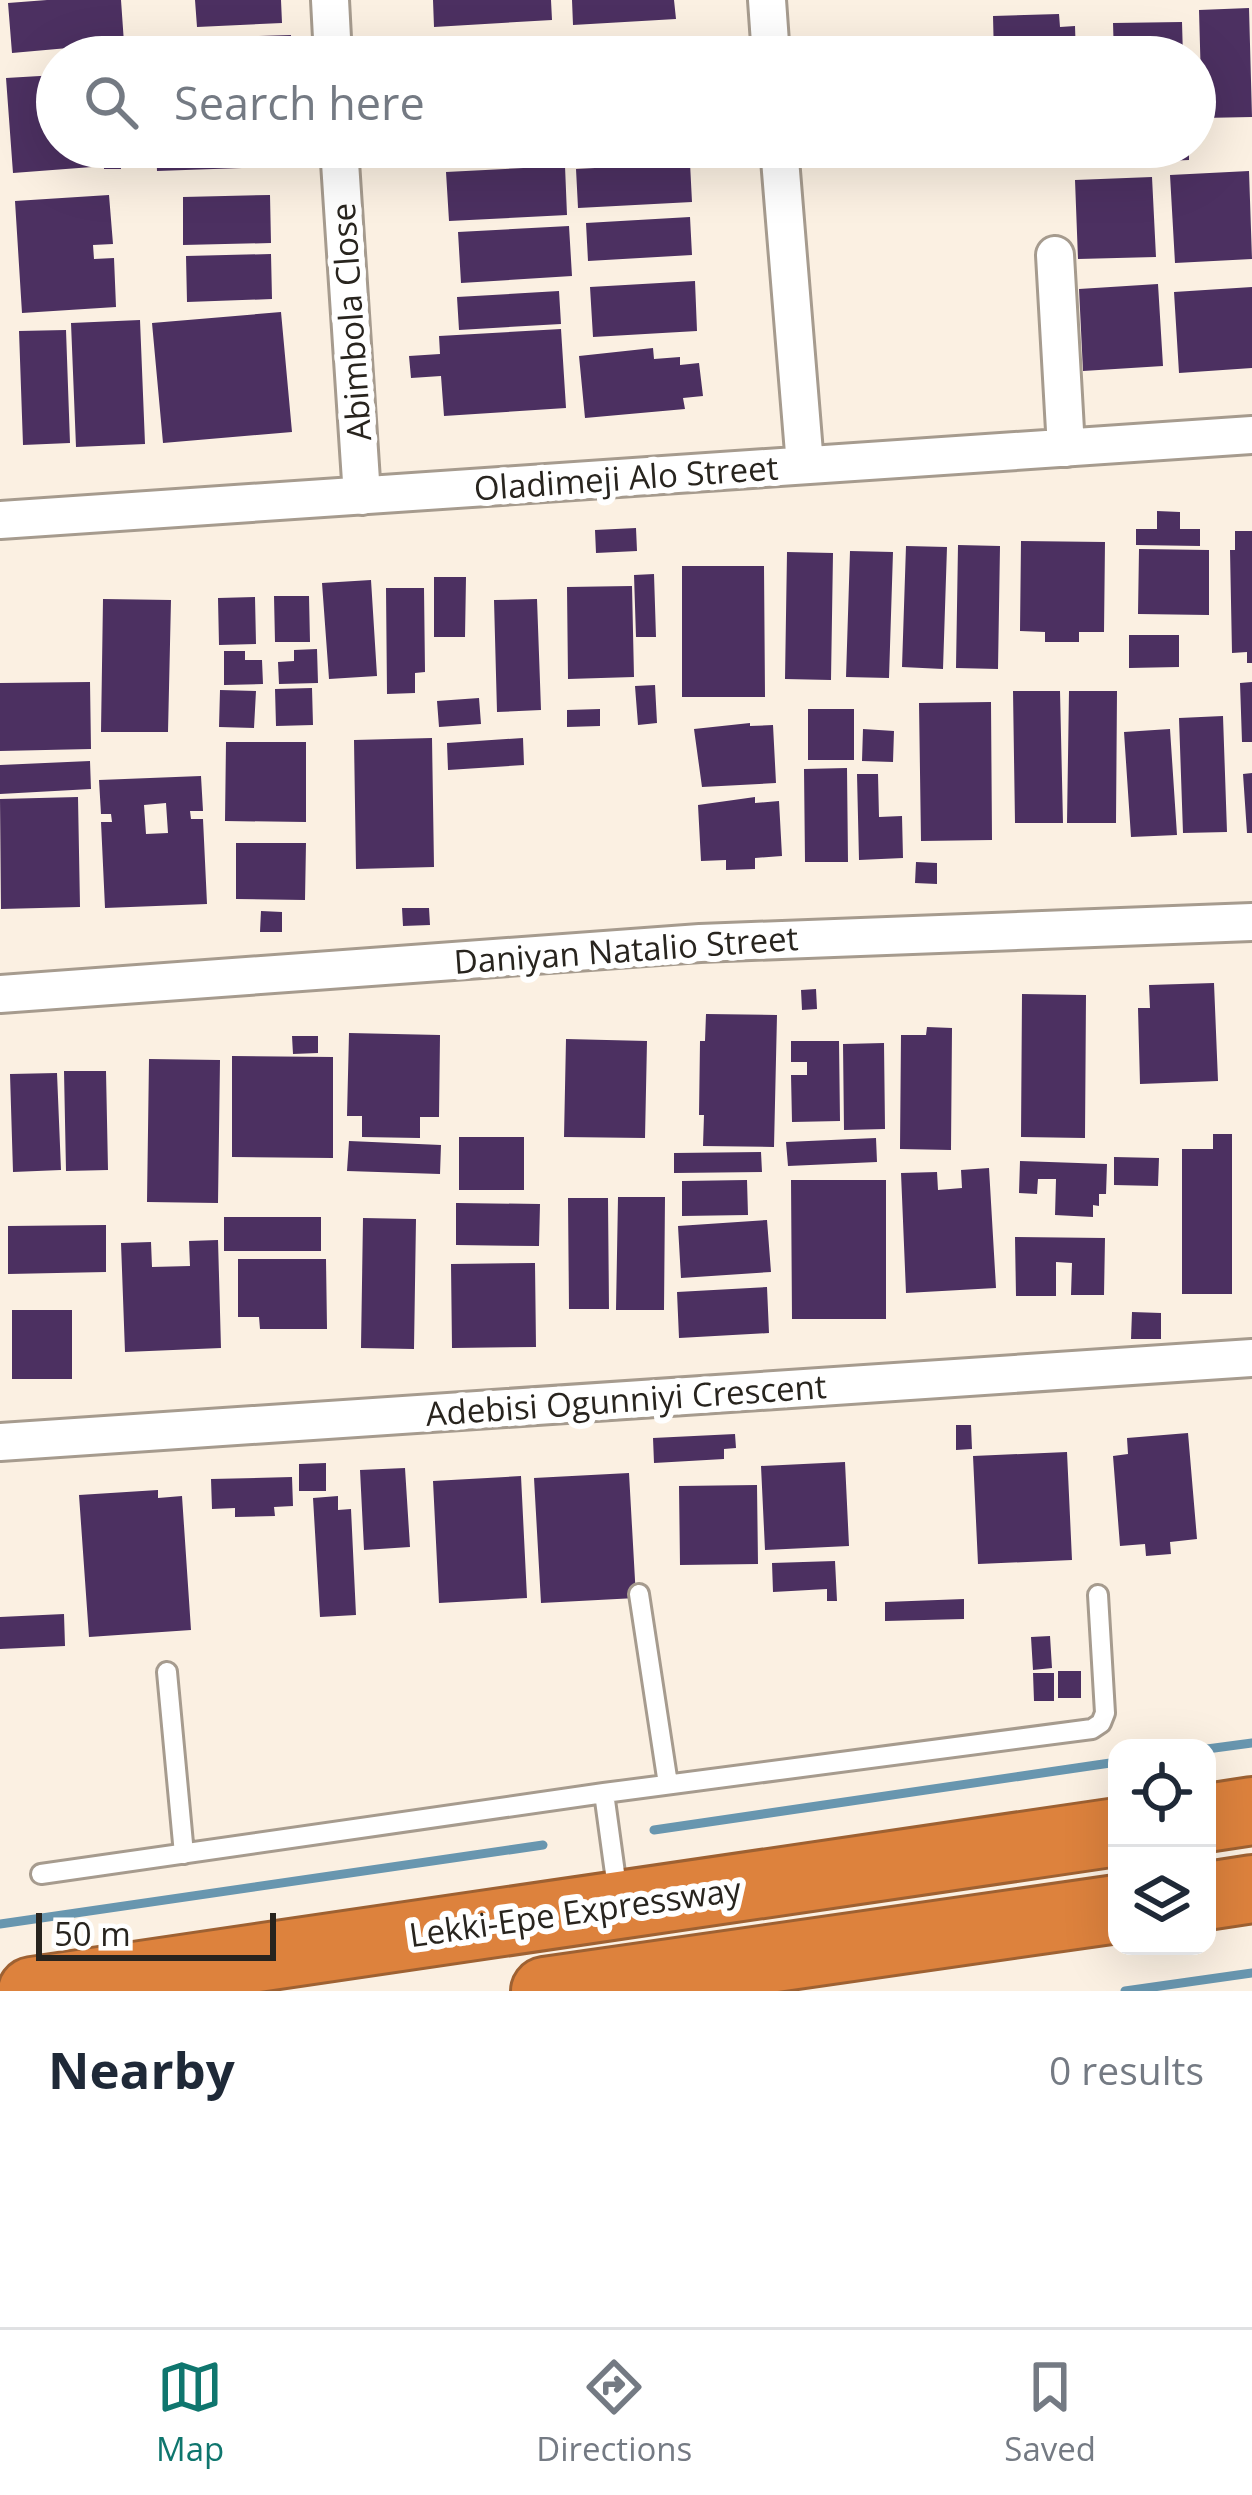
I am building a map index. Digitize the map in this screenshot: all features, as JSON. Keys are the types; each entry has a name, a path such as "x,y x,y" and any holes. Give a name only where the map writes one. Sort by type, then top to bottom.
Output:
{"highway":[{"path":"1216,1817 1252,1811"},
{"name":"Lekki-Epe Expressway","path":"32,1991 1108,1833"},
{"path":"1216,1895 1252,1889"},
{"path":"545,1991 1108,1910"}],"street":[{"path":"330,0 333,36"},
{"path":"767,0 770,36"},
{"name":"Abimbola Close","path":"340,168 362,496"},
{"path":"781,168 805,465"},
{"path":"1054,255 1066,448"},
{"name":"Oladimeji Alo Street","path":"0,520 1252,434"},
{"name":"Daniyan Natalio Street","path":"0,994 700,943 1252,922"},
{"name":"Adebisi Ogunniyi Crescent","path":"0,1442 1252,1358"}],"lane":[{"path":"639,1594 668,1784"},
{"path":"41,1874 668,1784 1092,1730 1105,1713 1098,1595"},
{"path":"167,1672 184,1854"},
{"path":"604,1793 620,1906"}],"building":[{"path":"121,0 124,36 36,36 36,51 12,53 8,3"},
{"path":"195,0 281,0 282,23 197,27"},
{"path":"433,0 551,0 552,20 434,27"},
{"path":"572,0 674,0 676,19 573,25"},
{"path":"1249,8 1252,117 1216,118 1216,36 1200,36 1199,10"},
{"path":"1059,14 1060,27 1075,26 1075,36 993,36 993,16"},
{"path":"1182,22 1182,36 1113,36 1113,23"},
{"path":"36,76 36,168 79,168 13,173 6,78"},
{"path":"157,168 242,168 157,171"},
{"path":"565,168 567,215 449,221 446,172"},
{"path":"690,168 692,202 578,208 576,169"},
{"path":"1249,171 1252,259 1175,263 1170,175"},
{"path":"1152,177 1156,257 1078,259 1075,180"},
{"path":"109,195 113,244 93,245 94,259 114,258 116,307 22,313 15,201"},
{"path":"270,195 271,243 183,245 183,197"},
{"path":"690,217 692,255 588,261 586,223"},
{"path":"569,226 572,276 461,283 458,232"},
{"path":"271,254 272,299 187,302 186,256"},
{"path":"695,281 697,331 593,337 590,287"},
{"path":"1158,284 1163,366 1083,371 1079,289"},
{"path":"1252,287 1252,368 1179,373 1174,292"},
{"path":"559,291 561,324 459,330 457,297"},
{"path":"281,312 292,432 163,443 152,323"},
{"path":"140,320 145,444 76,447 71,323"},
{"path":"561,329 566,408 444,416 441,376 411,378 409,356 440,354 439,336"},
{"path":"66,330 70,443 23,445 19,331"},
{"path":"653,348 654,359 680,357 680,365 699,363 703,396 683,398 685,409 585,418 579,356"},
{"path":"1157,511 1180,512 1180,529 1200,529 1200,546 1136,545 1136,529 1157,529"},
{"path":"636,528 637,551 596,553 595,530"},
{"path":"1235,531 1252,531 1252,663 1247,663 1247,652 1232,653 1230,550 1235,550"},
{"path":"1021,541 1105,542 1104,632 1079,632 1079,642 1045,642 1045,632 1020,631"},
{"path":"958,545 1000,546 998,669 956,668"},
{"path":"906,546 947,547 943,669 902,667"},
{"path":"1139,549 1209,550 1209,615 1138,614"},
{"path":"850,551 893,552 889,678 846,677"},
{"path":"787,552 833,553 831,680 785,679"},
{"path":"682,566 764,566 765,697 682,697"},
{"path":"654,574 656,637 636,637 634,575"},
{"path":"434,577 466,577 465,637 434,637"},
{"path":"371,580 377,676 329,679 322,583"},
{"path":"632,586 634,677 568,679 567,587"},
{"path":"386,588 424,588 425,672 415,673 415,693 387,694"},
{"path":"274,596 309,596 310,642 275,642"},
{"path":"255,597 256,644 219,645 218,598"},
{"path":"103,599 171,600 168,732 101,732"},
{"path":"537,599 541,710 497,712 494,600"},
{"path":"1129,635 1179,635 1179,667 1129,668"},
{"path":"317,649 318,683 279,684 278,662 294,661 294,650"},
{"path":"224,651 245,651 245,660 262,660 263,684 224,685"},
{"path":"90,682 91,749 0,751 0,683"},
{"path":"1252,682 1252,742 1242,742 1240,683"},
{"path":"655,685 657,723 638,725 635,686"},
{"path":"312,688 313,725 276,726 275,689"},
{"path":"220,690 256,691 254,728 219,727"},
{"path":"1013,691 1060,691 1063,823 1015,823"},
{"path":"1069,691 1117,691 1116,823 1067,823"},
{"path":"479,698 481,724 439,727 437,701"},
{"path":"991,702 992,840 921,841 919,703"},
{"path":"600,709 600,726 567,727 567,710"},
{"path":"808,709 854,709 854,760 808,760"},
{"path":"1223,716 1227,832 1183,833 1179,718"},
{"path":"773,725 776,783 702,787 694,729"},
{"path":"863,729 894,731 893,762 862,761"},
{"path":"1170,729 1177,835 1131,837 1124,732"},
{"path":"432,738 434,867 356,869 354,740"},
{"path":"523,738 524,765 448,770 447,743"},
{"path":"226,742 306,742 306,822 225,821"},
{"path":"90,761 91,789 0,794 0,765"},
{"path":"847,768 848,862 805,862 804,769"},
{"path":"1252,773 1252,833 1247,833 1243,774"},
{"path":"857,774 878,774 879,817 902,816 903,858 859,860"},
{"path":"201,776 203,811 190,811 191,819 203,819 207,904 105,908 101,822 112,822 111,814 101,814 99,780","holes":["166,803 168,833 146,834 144,805"]},
{"path":"78,797 80,907 1,909 0,799"},
{"path":"755,797 755,803 779,801 782,856 755,858 755,869 726,870 726,860 701,861 698,805"},
{"path":"236,843 306,843 305,900 236,899"},
{"path":"916,862 937,863 937,884 915,883"},
{"path":"402,908 429,908 430,925 403,926"},
{"path":"261,911 282,912 282,932 260,932"},
{"path":"1214,983 1218,1081 1140,1084 1138,1008 1150,1008 1149,985"},
{"path":"816,989 817,1009 802,1010 801,990"},
{"path":"1022,994 1086,995 1085,1138 1021,1137"},
{"path":"706,1014 777,1015 774,1147 703,1146 700,1041 705,1041"},
{"path":"927,1027 952,1028 951,1150 900,1149 901,1035 926,1035"},
{"path":"349,1033 440,1035 439,1117 420,1117 420,1138 362,1137 362,1116 347,1116"},
{"path":"292,1036 318,1036 318,1053 293,1054"},
{"path":"566,1039 647,1041 645,1138 564,1137"},
{"path":"791,1041 839,1041 840,1121 792,1122 791,1075 807,1075 807,1062 791,1062"},
{"path":"884,1043 885,1129 844,1130 843,1044"},
{"path":"232,1056 333,1057 333,1158 232,1157"},
{"path":"149,1059 220,1060 218,1203 147,1202"},
{"path":"64,1071 106,1071 108,1170 66,1171"},
{"path":"57,1073 61,1170 13,1172 10,1074"},
{"path":"1213,1134 1232,1134 1232,1294 1182,1294 1182,1149 1213,1149"},
{"path":"459,1137 524,1137 524,1190 459,1190"},
{"path":"876,1138 877,1162 788,1166 786,1142"},
{"path":"349,1141 441,1145 440,1174 347,1171"},
{"path":"761,1152 762,1172 674,1173 674,1153"},
{"path":"1114,1157 1159,1158 1158,1186 1114,1185"},
{"path":"1020,1161 1107,1164 1106,1194 1099,1194 1093,1217 1055,1215 1056,1179 1038,1179 1037,1194 1019,1193"},
{"path":"989,1168 996,1288 906,1293 901,1173 937,1172 938,1190 962,1188 961,1170"},
{"path":"747,1180 748,1215 682,1216 682,1181"},
{"path":"791,1180 886,1180 886,1319 792,1319"},
{"path":"618,1197 665,1197 664,1310 616,1310"},
{"path":"568,1198 608,1198 609,1309 569,1309"},
{"path":"456,1203 540,1204 539,1246 456,1245"},
{"path":"224,1217 321,1217 321,1251 224,1251"},
{"path":"363,1218 416,1219 414,1349 361,1348"},
{"path":"767,1220 771,1272 681,1278 678,1226"},
{"path":"106,1225 106,1272 8,1274 8,1226"},
{"path":"1015,1237 1105,1238 1104,1295 1071,1295 1072,1263 1056,1262 1056,1296 1016,1296"},
{"path":"218,1240 221,1348 125,1352 121,1243 151,1242 152,1267 190,1266 189,1241"},
{"path":"238,1259 326,1259 327,1329 260,1329 259,1317 238,1317"},
{"path":"535,1263 536,1347 452,1348 451,1264"},
{"path":"767,1287 769,1333 679,1338 677,1292"},
{"path":"12,1310 72,1310 72,1379 12,1379"},
{"path":"1132,1312 1161,1313 1161,1339 1131,1339"},
{"path":"956,1425 971,1425 972,1449 956,1450"},
{"path":"1188,1433 1197,1539 1170,1542 1171,1554 1146,1556 1145,1544 1120,1546 1113,1456 1128,1454 1127,1438"},
{"path":"735,1434 736,1448 724,1449 724,1459 654,1463 653,1438"},
{"path":"1067,1452 1072,1560 978,1564 973,1456"},
{"path":"845,1462 849,1546 765,1550 761,1466"},
{"path":"326,1463 326,1491 299,1491 299,1464"},
{"path":"405,1468 410,1547 364,1550 360,1470"},
{"path":"629,1473 636,1598 541,1603 534,1478"},
{"path":"521,1476 527,1598 439,1603 433,1481"},
{"path":"292,1477 293,1506 274,1507 275,1516 235,1517 235,1508 212,1509 211,1479"},
{"path":"757,1485 758,1564 680,1565 679,1486"},
{"path":"158,1490 158,1498 182,1496 191,1630 89,1637 79,1495"},
{"path":"338,1496 338,1510 351,1509 356,1615 320,1617 313,1498"},
{"path":"835,1561 837,1601 827,1601 827,1589 773,1592 772,1563"},
{"path":"964,1599 964,1619 885,1621 885,1602"},
{"path":"64,1614 65,1646 0,1649 0,1617"},
{"path":"1050,1636 1052,1668 1033,1670 1031,1637"},
{"path":"1058,1671 1081,1671 1081,1698 1058,1698"},
{"path":"1033,1673 1054,1673 1054,1701 1034,1701"}],"waterway":[{"path":"1216,1748 1252,1743"},
{"path":"654,1830 1108,1763"},
{"path":"0,1924 543,1845"},
{"path":"1125,1991 1252,1973"}]}
